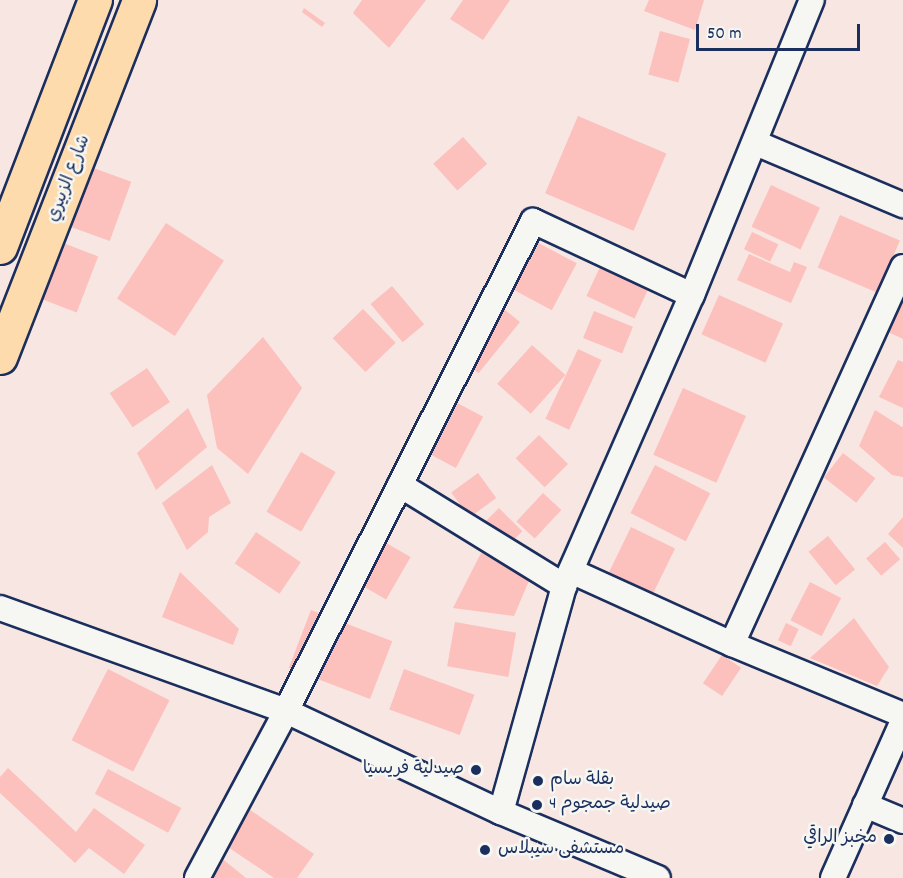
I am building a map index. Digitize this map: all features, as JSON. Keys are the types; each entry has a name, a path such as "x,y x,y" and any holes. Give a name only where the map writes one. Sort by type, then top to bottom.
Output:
{"main road":[{"path":"0,247 95,0"},
{"name":"شارع الزبيري","path":"0,357 139,0"}],"street":[{"path":"501,812 567,579 692,295 756,143 812,0"},
{"path":"756,143 903,205"},
{"path":"196,878 286,711 533,221 692,295"},
{"path":"732,644 903,267"},
{"path":"400,485 567,579 903,715"},
{"path":"0,608 286,711 622,871 658,878"},
{"path":"833,878 903,721"},
{"path":"866,805 903,820"}],"building":[{"path":"362,0 426,0 389,48 353,13"},
{"path":"463,0 510,0 483,40 450,19"},
{"path":"649,0 704,0 695,30 644,11"},
{"path":"304,8 325,23 322,27 302,12"},
{"path":"660,31 690,39 678,82 648,74"},
{"path":"578,116 666,154 634,231 545,193"},
{"path":"463,137 487,164 457,191 433,164"},
{"path":"88,166 131,182 110,241 66,225"},
{"path":"771,185 820,208 801,250 752,227"},
{"path":"840,215 900,240 878,293 818,267"},
{"path":"166,223 224,261 175,336 117,298"},
{"path":"752,232 778,244 770,261 744,249"},
{"path":"529,238 577,263 552,310 504,285"},
{"path":"58,241 98,256 77,312 36,297"},
{"path":"749,254 790,272 794,262 807,267 791,303 737,280"},
{"path":"600,267 648,289 635,318 586,296"},
{"path":"392,286 424,324 403,342 371,304"},
{"path":"903,288 903,339 882,329"},
{"path":"719,295 783,323 765,363 702,334"},
{"path":"499,305 520,322 478,373 457,356"},
{"path":"363,309 396,343 365,372 333,338"},
{"path":"594,311 633,327 622,354 583,338"},
{"path":"263,337 302,388 248,474 217,448 207,395"},
{"path":"532,345 565,375 531,414 497,384"},
{"path":"578,349 602,360 569,430 545,419"},
{"path":"898,360 903,362 903,408 879,397"},
{"path":"147,368 170,402 133,427 110,393"},
{"path":"683,388 746,416 716,483 653,455"},
{"path":"446,397 483,417 456,468 419,448"},
{"path":"188,408 207,447 156,490 137,453"},
{"path":"875,410 903,426 903,477 892,475 859,446"},
{"path":"539,435 568,464 545,487 516,458"},
{"path":"301,452 336,472 301,532 266,512"},
{"path":"843,453 875,478 856,503 824,477"},
{"path":"212,465 231,503 209,517 208,532 187,550 162,503"},
{"path":"655,465 710,493 686,541 630,513"},
{"path":"478,473 496,498 470,517 451,492"},
{"path":"543,493 561,510 535,539 516,522"},
{"path":"499,508 522,531 507,547 483,524"},
{"path":"903,517 903,548 888,534"},
{"path":"631,527 675,548 650,601 606,579"},
{"path":"256,532 301,562 280,594 235,564"},
{"path":"369,533 411,557 386,599 344,575"},
{"path":"828,536 855,569 836,585 809,552"},
{"path":"885,542 900,559 881,576 866,558"},
{"path":"481,553 531,576 514,616 453,608"},
{"path":"180,572 239,629 233,645 162,617"},
{"path":"810,582 841,598 822,636 790,620"},
{"path":"311,610 392,641 370,699 289,668"},
{"path":"854,618 889,667 877,686 810,658"},
{"path":"455,622 516,633 508,677 447,666"},
{"path":"786,623 799,629 791,646 778,640"},
{"path":"722,655 741,668 722,696 703,683"},
{"path":"108,669 169,700 133,772 72,740"},
{"path":"404,669 474,695 460,735 389,709"},
{"path":"8,768 76,832 94,808 145,845 124,874 89,848 75,863 0,793 0,777"},
{"path":"108,769 181,808 168,833 95,794"},
{"path":"246,807 314,854 297,878 274,878 222,843"},
{"path":"209,848 246,878 193,878"}],"place":[{"name":"صيدلية فريسيا","path":"476,770"},
{"name":"بقلة سام","path":"538,781"},
{"name":"صيدلية جمجوم 4","path":"537,805"},
{"name":"مخبز الراقي","path":"889,839"},
{"name":"مستشفى سيبلاس","path":"485,850"}]}
